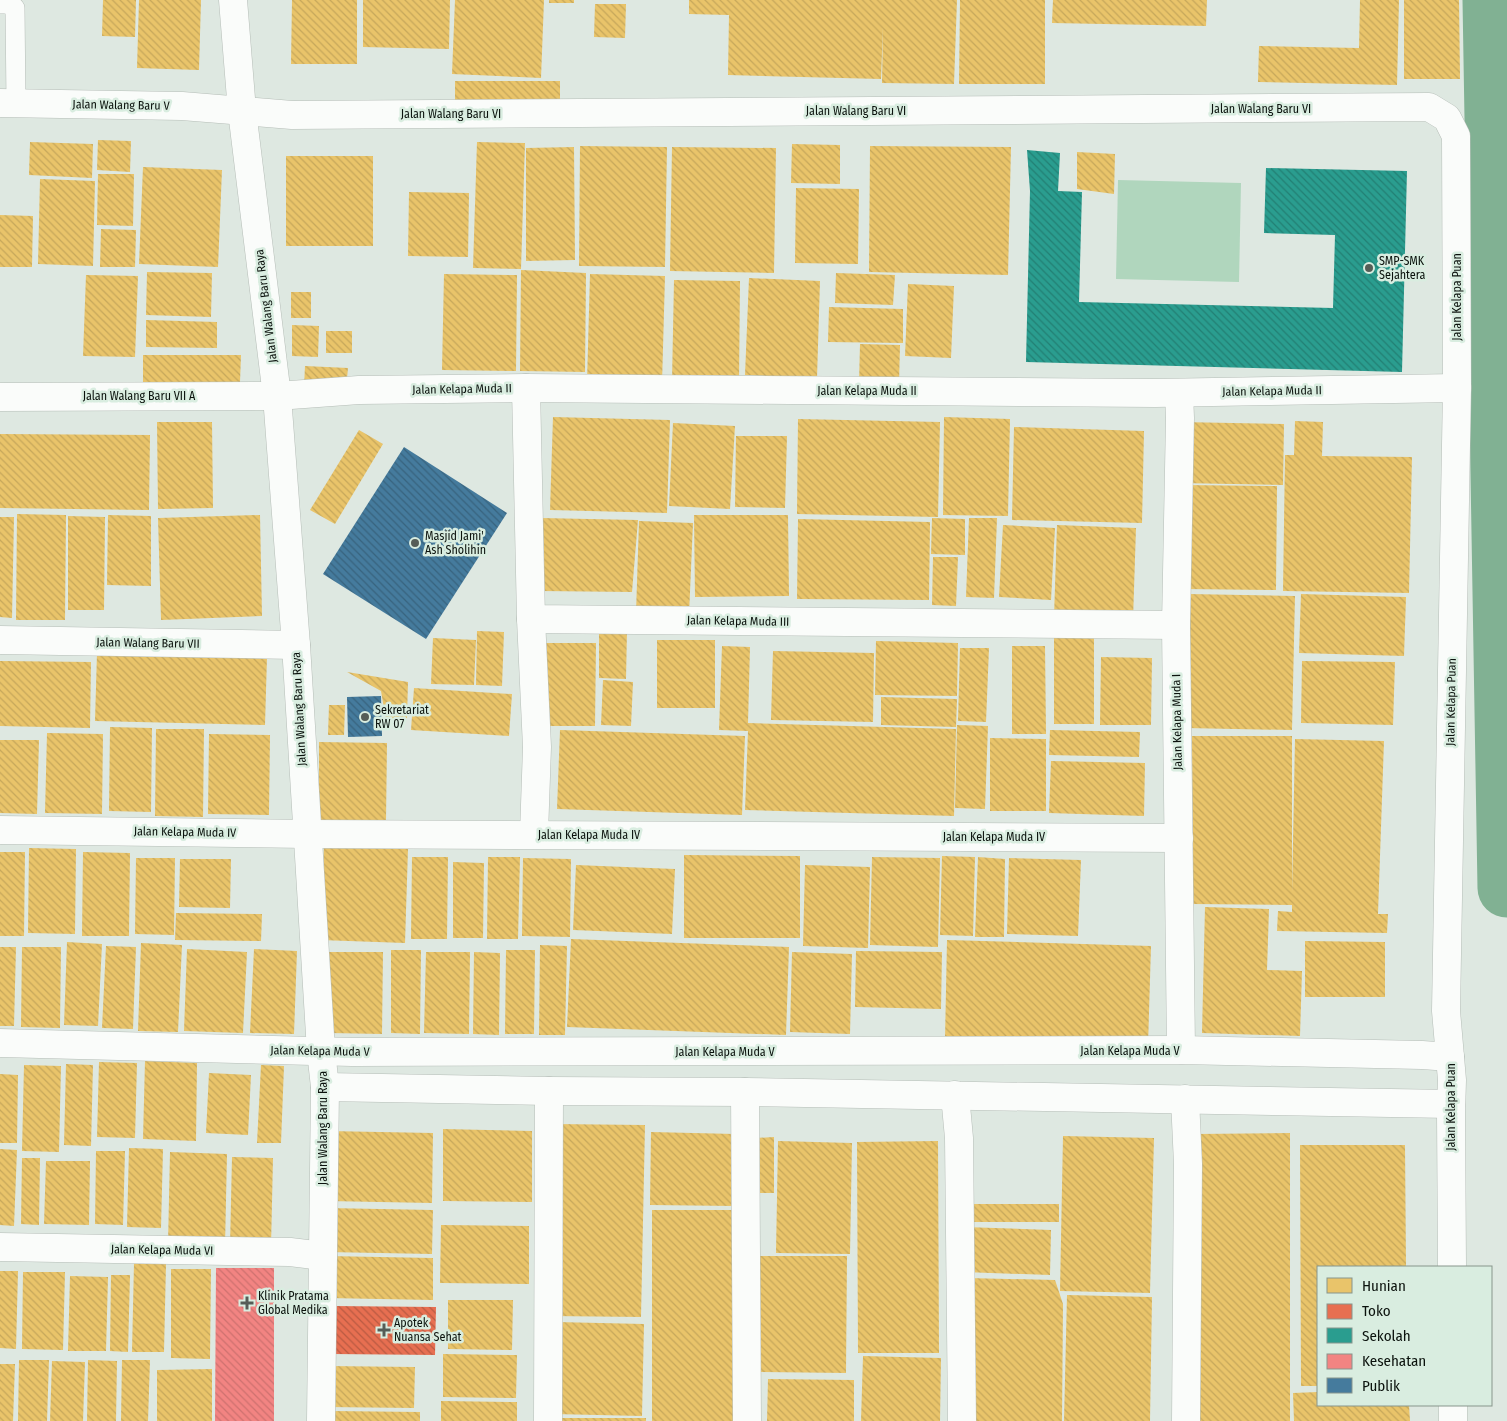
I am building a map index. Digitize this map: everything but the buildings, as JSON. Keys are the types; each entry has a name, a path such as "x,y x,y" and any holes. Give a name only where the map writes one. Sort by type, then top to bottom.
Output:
{"street":[{"name":"Jalan Walang Baru Raya","path":"233,0 242,111 277,396 296,645 321,1051 325,1087 321,1421"},
{"name":"Jalan Walang Baru V","path":"8,103 182,106 242,111"},
{"name":"Jalan Walang Baru VI","path":"242,111 302,115 1430,107 1447,118 1456,136"},
{"name":"Jalan Kelapa Puan","path":"1452,1266 1450,1057 1446,1011 1457,388 1456,136"},
{"name":"Jalan Kelapa Muda II","path":"277,396 359,390 526,388 1179,393 1457,388"},
{"path":"526,388 530,619 537,747 534,834"},
{"name":"Jalan Kelapa Muda I","path":"1179,393 1176,625 1181,1050"},
{"name":"Jalan Walang Baru VII A","path":"0,397 277,396"},
{"name":"Jalan Kelapa Muda III","path":"530,619 1176,625"},
{"name":"Jalan Walang Baru VII","path":"0,640 296,645"},
{"name":"Jalan Kelapa Muda IV","path":"0,830 307,834 1179,838"},
{"name":"Jalan Kelapa Muda V","path":"0,1043 321,1051 1181,1050 1450,1057"},
{"path":"325,1087 1451,1104"},
{"path":"548,1421 549,1091"},
{"path":"745,1092 748,1421"},
{"path":"955,1096 959,1138 962,1421"},
{"path":"1185,1100 1188,1164 1186,1421"},
{"name":"Jalan Kelapa Muda VI","path":"0,1247 290,1252 323,1256"},
{"path":"1453,1406 1453,1421"}],"lane":[{"path":"0,4 9,4 14,8 8,103"}],"green space":[{"path":"1118,180 1241,183 1239,282 1116,279"}],"waterway":[{"path":"1492,0 1507,888"}],"place":[{"name":"SMP-SMK Sejahtera","path":"1369,268"},
{"name":"Masjid Jami' Ash Sholihin","path":"415,543"},
{"name":"Sekretariat RW 07","path":"365,717"},
{"name":"Klinik Pratama Global Medika","path":"247,1303"},
{"name":"Apotek Nuansa Sehat","path":"384,1330"}]}
